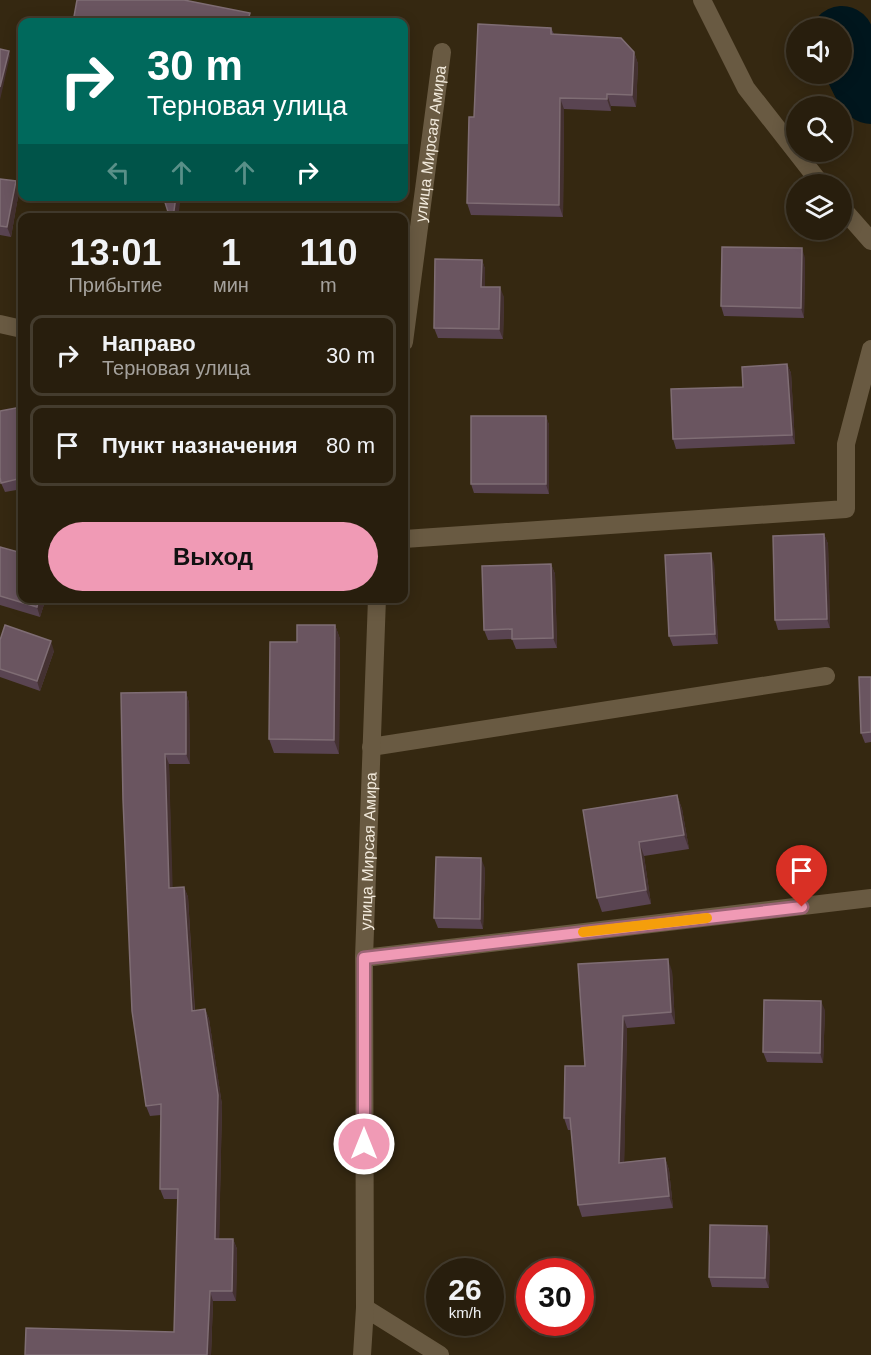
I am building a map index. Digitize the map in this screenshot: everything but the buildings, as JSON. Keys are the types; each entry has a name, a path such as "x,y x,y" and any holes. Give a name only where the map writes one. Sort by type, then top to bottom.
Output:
{"street":[{"path":"702,0 746,88 814,174"},
{"name":"улица Мирсая Амира","path":"408,311 442,52"},
{"path":"852,220 871,242"},
{"path":"0,324 18,328"},
{"path":"408,539 846,508 846,444 871,349"},
{"name":"улица Мирсая Амира","path":"363,1355 365,1308 364,958 377,603"},
{"path":"371,747 826,676"},
{"path":"364,958 871,898"},
{"path":"365,1308 440,1355"}],"waterway":[{"path":"852,58 871,92"}],"slow traffic":[{"path":"583,932 707,918"}],"route":[{"path":"364,1144 364,958 802,907"}]}
